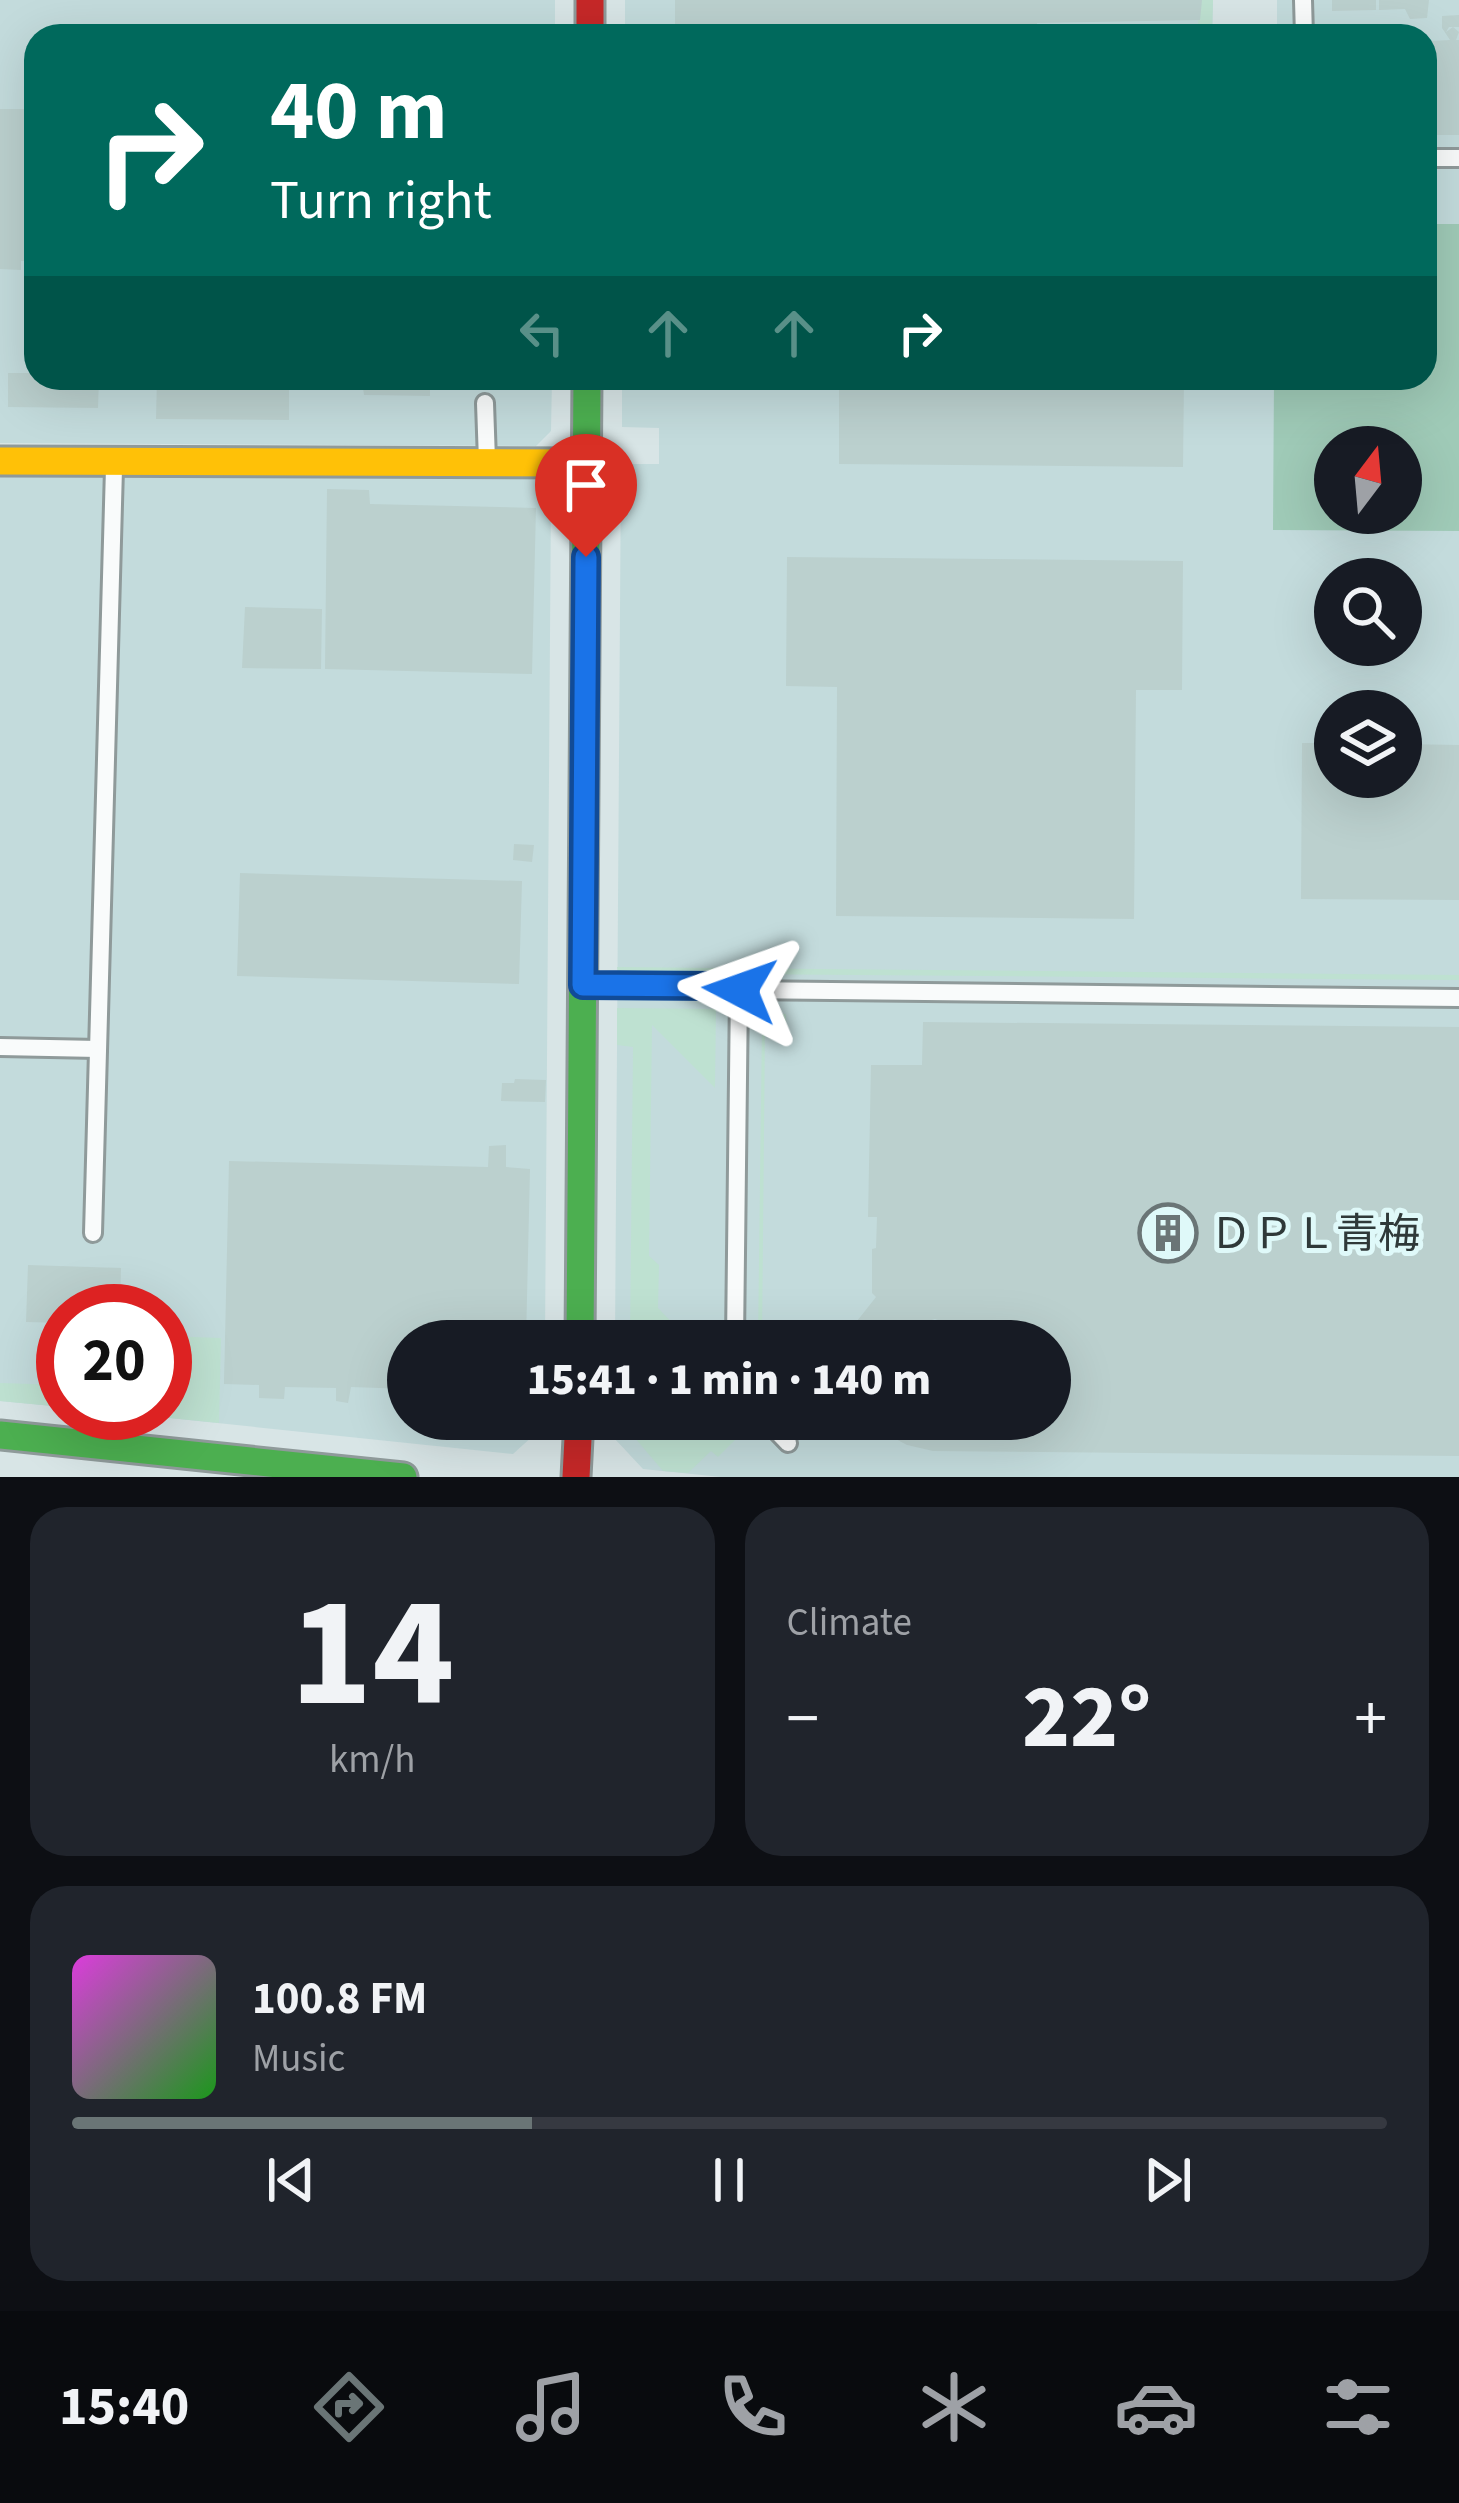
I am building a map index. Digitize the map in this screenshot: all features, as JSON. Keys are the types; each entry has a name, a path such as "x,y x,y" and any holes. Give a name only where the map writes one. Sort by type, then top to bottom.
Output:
{"street":[{"path":"580,1320 587,390"},
{"path":"0,461 587,463"},
{"path":"0,1435 403,1477"},
{"path":"576,1477 578,1440"}],"lane":[{"path":"485,403 487,461"},
{"path":"93,1233 115,461"},
{"path":"583,985 1459,998"},
{"path":"736,1320 740,990"},
{"path":"0,1047 98,1049"}],"shaded area":[{"path":"0,0 555,0 555,24 24,24 24,390 552,390 551,431 536,446 0,443"},
{"path":"625,0 1213,0 1212,24 625,24"},
{"path":"1277,0 1459,0 1459,1477 721,1477 643,1469 616,1440 1071,1440 1071,1320 615,1320 621,464 659,464 659,428 622,427 622,390 1437,390 1437,24 1277,24"},
{"path":"0,477 536,479 551,494 545,1320 387,1320 387,1440 528,1440 513,1454 192,1420 192,1284 36,1284 36,1404 0,1401"}],"green space":[{"path":"1199,0 1213,0 1212,24 1198,24"},
{"path":"1437,224 1459,224 1459,531 1422,531 1422,426 1314,426 1314,530 1273,530 1274,390 1437,390"},
{"path":"617,967 1459,975 1459,980 618,973"},
{"path":"617,1008 716,1009 715,1088 652,1025 649,1256 659,1265 658,1308 670,1320 630,1320 633,1047 617,1045"},
{"path":"772,1013 786,1014 786,1026 765,1027 762,1320 758,1320 762,1024"},
{"path":"192,1337 221,1338 219,1423 192,1420"},
{"path":"0,1383 36,1384 36,1404 0,1401"},
{"path":"637,1440 735,1440 718,1457 711,1451 688,1473 663,1471"}],"building":[{"path":"675,0 1202,0 1200,20 675,24"},
{"path":"1332,0 1376,0 1376,10 1332,11"},
{"path":"1379,0 1429,0 1427,18 1410,19 1405,9 1379,10"},
{"path":"1459,15 1459,27 1453,27 1459,32 1459,135 1437,135 1437,41 1450,40 1442,28 1442,16"},
{"path":"0,109 24,109 24,261 21,270 0,269"},
{"path":"8,373 24,373 24,390 99,390 98,408 8,407"},
{"path":"157,390 289,390 289,420 156,419"},
{"path":"363,390 430,390 430,396 364,395"},
{"path":"839,390 1184,390 1183,467 839,464"},
{"path":"327,489 369,490 370,504 536,508 532,674 325,669"},
{"path":"787,557 1183,561 1182,690 1136,690 1134,919 836,916 837,687 786,686"},
{"path":"245,607 322,609 321,669 242,668"},
{"path":"1302,743 1314,743 1314,798 1422,798 1422,744 1459,745 1459,900 1301,899"},
{"path":"514,844 534,845 532,862 513,860"},
{"path":"240,873 522,881 519,984 237,976"},
{"name":"ＤＰＬ青梅","path":"923,1022 1459,1027 1459,1456 933,1451 898,1440 1071,1440 1071,1320 858,1320 876,1297 872,1293 872,1249 876,1248 877,1217 868,1217 871,1065 922,1065"},
{"path":"546,1080 545,1102 501,1101 502,1083"},
{"path":"506,1145 506,1167 530,1169 526,1320 387,1320 387,1388 351,1387 348,1403 336,1401 336,1388 285,1387 284,1399 259,1398 259,1385 224,1384 229,1161 488,1167 489,1146"},
{"path":"28,1265 121,1268 121,1284 36,1284 36,1322 26,1322"}],"traffic: fast":[{"path":"580,1320 587,390"},
{"path":"0,1435 403,1477"}],"traffic: slow":[{"path":"0,461 587,463"}],"traffic: jam":[{"path":"590,0 590,24"},
{"path":"576,1477 578,1440"}],"place":[{"name":"ＤＰＬ青梅","path":"1168,1233"}],"route":[{"path":"586,557 583,985 740,990"}]}
